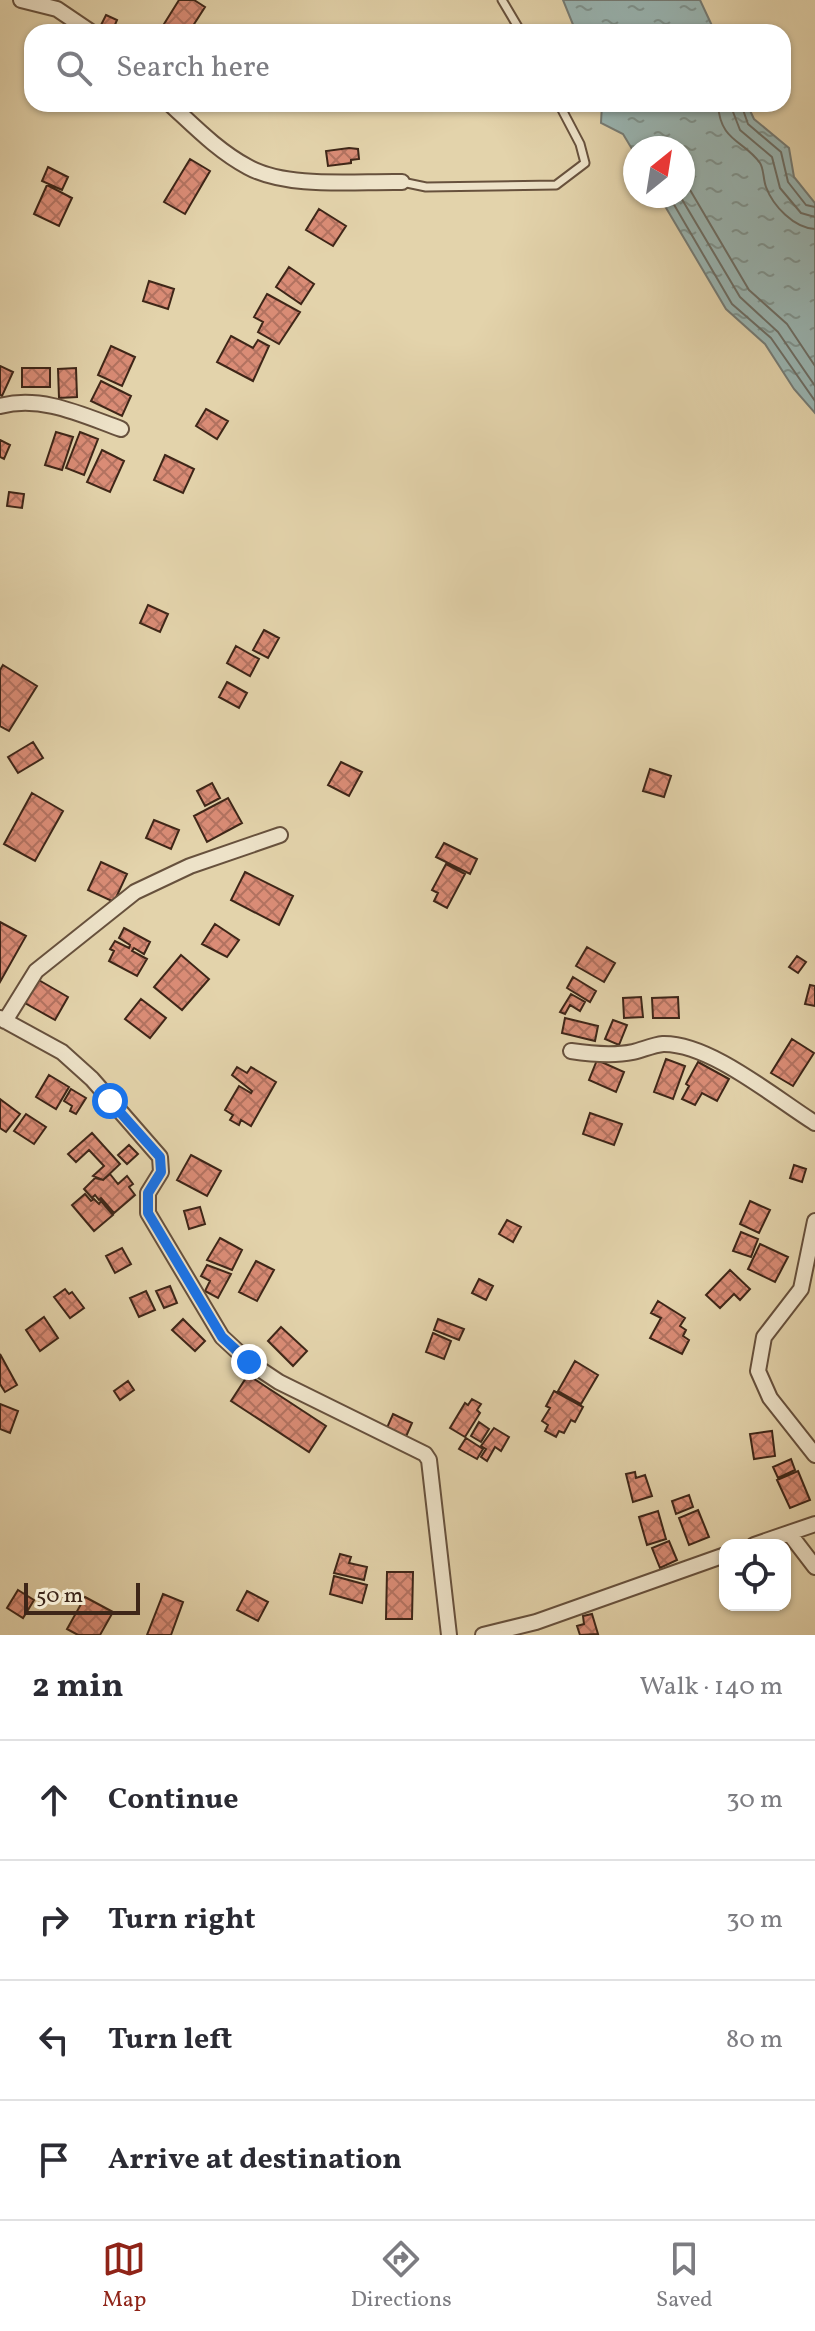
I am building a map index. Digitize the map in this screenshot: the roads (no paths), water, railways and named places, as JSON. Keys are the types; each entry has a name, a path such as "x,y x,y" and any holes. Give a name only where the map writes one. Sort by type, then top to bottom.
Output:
{"street":[{"path":"21,0 57,9 79,24"},
{"path":"179,112 211,142 249,168 285,179 402,182"},
{"path":"0,406 18,401 54,405 121,429"},
{"path":"280,835 190,866 135,892 36,971 2,1020 62,1052 92,1079 160,1157 161,1172 148,1193 148,1213 222,1337 249,1362 279,1382 425,1454 429,1460 449,1635"},
{"path":"571,1051 588,1054 629,1053 663,1044 700,1051 738,1070 815,1123"},
{"path":"814,1228 801,1289 764,1337 758,1371 770,1398 815,1455"},
{"path":"772,1539 815,1524"},
{"path":"789,1533 815,1567"},
{"path":"483,1635 536,1622 719,1557"}],"lane":[{"path":"502,0 516,24"},
{"path":"402,182 426,187 556,185 585,163 580,144 563,112"}],"water":[{"path":"563,0 700,0 711,24 573,24"},
{"path":"602,112 751,112 754,119 789,148 794,177 815,203 815,413 794,389 765,344 726,309 666,208 695,208 695,136 623,134 601,123"}]}
